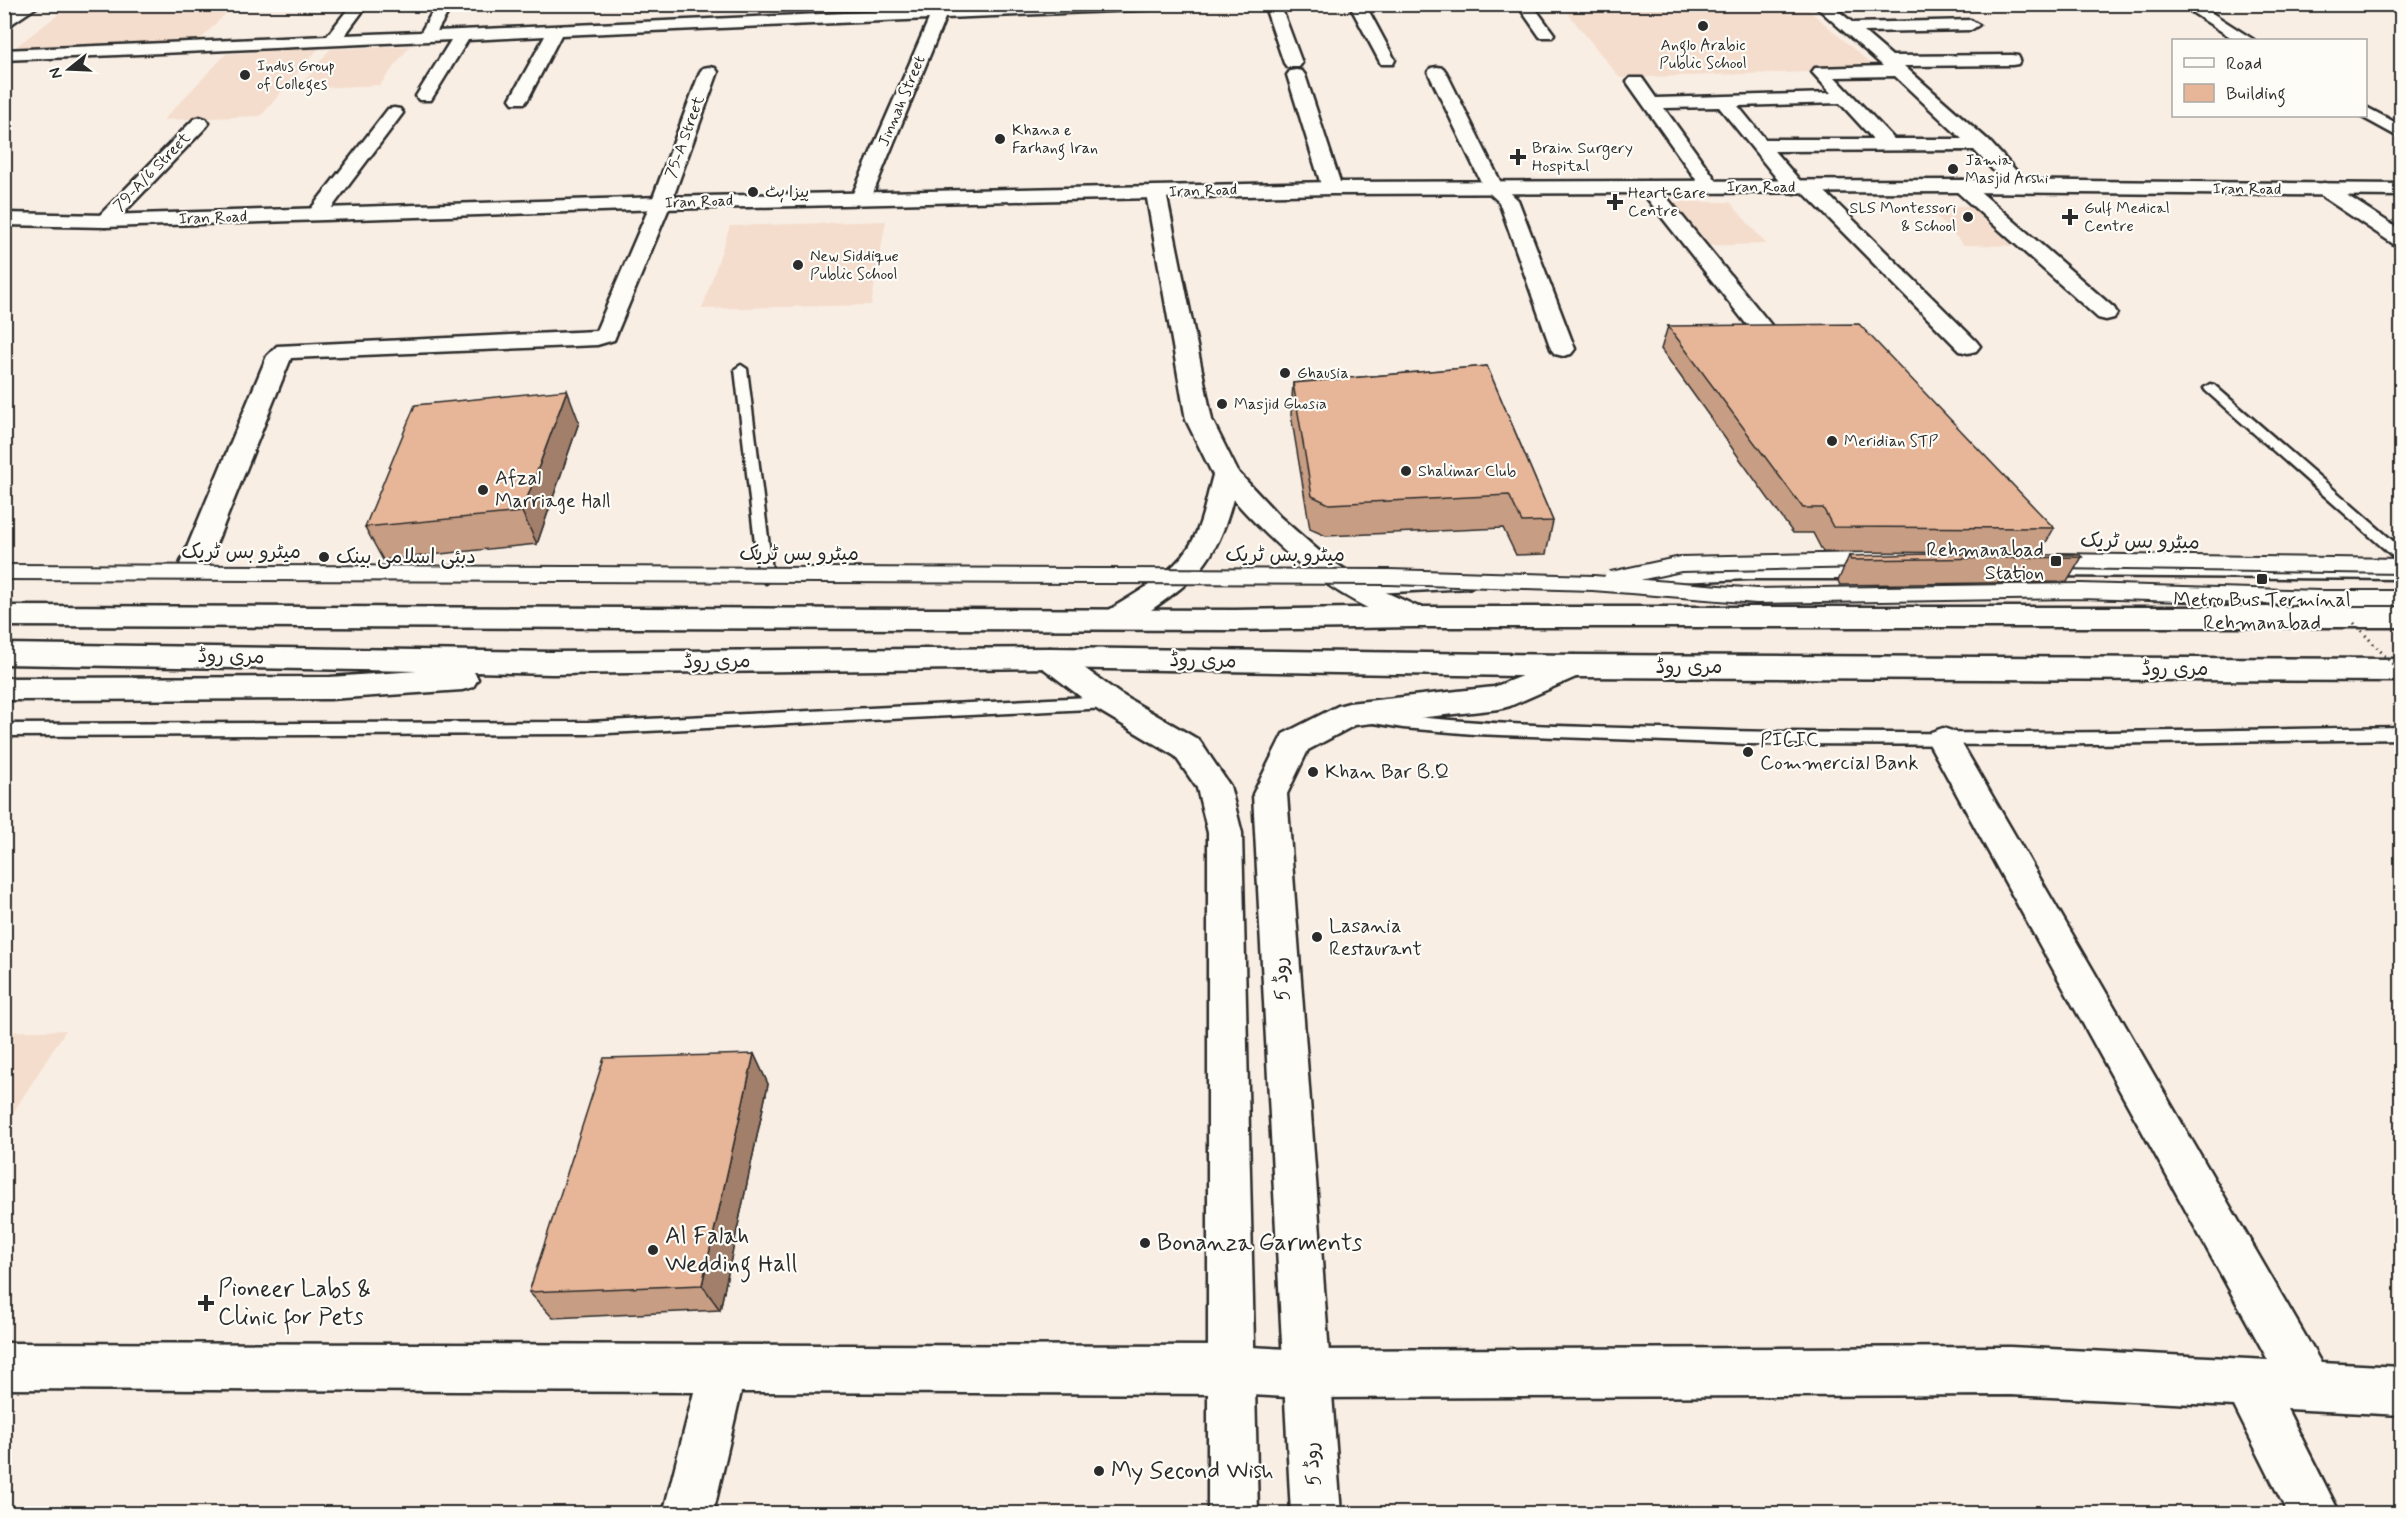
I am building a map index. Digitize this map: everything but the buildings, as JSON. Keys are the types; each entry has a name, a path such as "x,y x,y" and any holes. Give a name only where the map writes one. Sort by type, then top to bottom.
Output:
{"street":[{"path":"4,24 34,4"},
{"path":"331,42 360,4"},
{"path":"425,38 445,4"},
{"path":"694,26 700,4"},
{"path":"786,21 791,4"},
{"path":"4,55 694,26 940,10 1163,4"},
{"path":"1272,4 1332,188"},
{"path":"1357,4 1387,60"},
{"path":"1524,4 1546,34"},
{"path":"1820,4 1981,144 2020,187"},
{"path":"2186,4 2244,39"},
{"name":"Jinnah Street","path":"861,198 940,10"},
{"path":"602,30 609,13"},
{"path":"1849,28 1971,25"},
{"path":"519,99 555,32"},
{"path":"425,96 461,37"},
{"path":"1889,145 1821,72 2012,60"},
{"name":"75-A Street","path":"192,569 279,356 285,351 606,335 661,203 709,72"},
{"path":"1437,72 1494,188 1508,200 1563,349"},
{"path":"1636,82 1711,187"},
{"path":"1653,103 1846,98"},
{"path":"1725,101 1760,145 1801,187 1968,346"},
{"path":"317,214 394,113"},
{"path":"2367,113 2402,134"},
{"name":"79-A/6 Street","path":"105,221 200,123"},
{"path":"1760,145 1981,144"},
{"path":"1962,186 2106,313"},
{"name":"Iran Road","path":"4,219 105,221 661,203 1332,188 1962,186 2402,190"},
{"path":"1648,187 1763,330"},
{"path":"2324,189 2402,241"},
{"path":"1156,193 1199,420 1226,475 1260,514 1305,556 1355,589 1414,617"},
{"path":"1117,619 1170,582 1199,554 1216,512 1226,475"},
{"path":"4,594 513,597 580,620"},
{"name":"مری روڈ","path":"4,616 411,616 580,620 2402,617"},
{"name":"مری روڈ","path":"4,654 552,663 1050,658 1574,666 2402,670"},
{"path":"1050,658 1108,702 1187,748 1213,786 1226,833 1233,1514"},
{"path":"4,690 330,688 447,681 552,663"},
{"name":"روڈ 5","path":"1316,1514 1269,794 1295,742 1349,714 1499,698 1574,666"},
{"path":"1942,740 2307,1384"},
{"path":"4,1365 1231,1370 1307,1374 2010,1371 2402,1390"},
{"path":"687,1514 723,1368"},
{"path":"2248,1383 2314,1514"}],"lane":[{"path":"741,369 766,578"},
{"path":"2210,388 2402,557"},
{"name":"میٹرو بس ٹریک","path":"2044,561 2402,566"},
{"name":"میٹرو بس ٹریک","path":"1355,589 1749,574 1880,567 1681,564 1593,583"},
{"name":"میٹرو بس ٹریک","path":"4,572 1389,577 1593,583 1757,596 2081,591 2319,598 2402,598"},
{"path":"2034,573 2402,574"},
{"path":"4,730 588,728 1108,702"},
{"path":"1349,714 1425,726 1725,738 1942,740 2402,734"}],"shaded area":[{"path":"72,4 234,5 199,41 14,48"},
{"name":"Anglo Arabic Public School","path":"1561,5 1803,5 1878,70 1620,78"},
{"path":"410,46 380,85 298,89 330,49"},
{"path":"319,48 261,116 163,120 226,54"},
{"path":"1666,202 1730,202 1766,244 1700,246"},
{"path":"1926,206 1978,206 2023,246 1964,245"},
{"name":"New Siddique Public School","path":"886,221 871,305 702,309 730,226"},
{"path":"66,1030 5,1125 5,1032"}],"place":[{"name":"Anglo Arabic Public School","path":"1703,26"},
{"name":"Indus Group of Colleges","path":"245,75"},
{"name":"Khana e Farhang Iran","path":"1000,139"},
{"name":"Brain Surgery Hospital","path":"1518,157"},
{"name":"Jamia Masjid Arshi","path":"1953,169"},
{"name":"پیزا ہٹ","path":"753,192"},
{"name":"Heart Care Centre","path":"1615,202"},
{"name":"SLS Montessori & School","path":"1968,217"},
{"name":"Gulf Medical Centre","path":"2070,217"},
{"name":"New Siddique Public School","path":"798,265"},
{"name":"Ghausia","path":"1285,373"},
{"name":"Masjid Ghosia","path":"1222,404"},
{"name":"Meridian STP","path":"1832,441"},
{"name":"Shalimar Club","path":"1406,471"},
{"name":"Afzal Marriage Hall","path":"483,490"},
{"name":"دبئی اسلامی بینک","path":"324,557"},
{"name":"Rehmanabad Station","path":"2056,561"},
{"name":"Metro Bus Terminal Rehmanabad","path":"2262,579"},
{"name":"PICIC Commercial Bank","path":"1748,752"},
{"name":"Khan Bar B.Q","path":"1313,772"},
{"name":"Lasania Restaurant","path":"1317,937"},
{"name":"Bonanza Garments","path":"1145,1243"},
{"name":"Al Falah Wedding Hall","path":"653,1250"},
{"name":"Pioneer Labs & Clinic for Pets","path":"206,1303"},
{"name":"My Second Wish","path":"1099,1471"}]}
